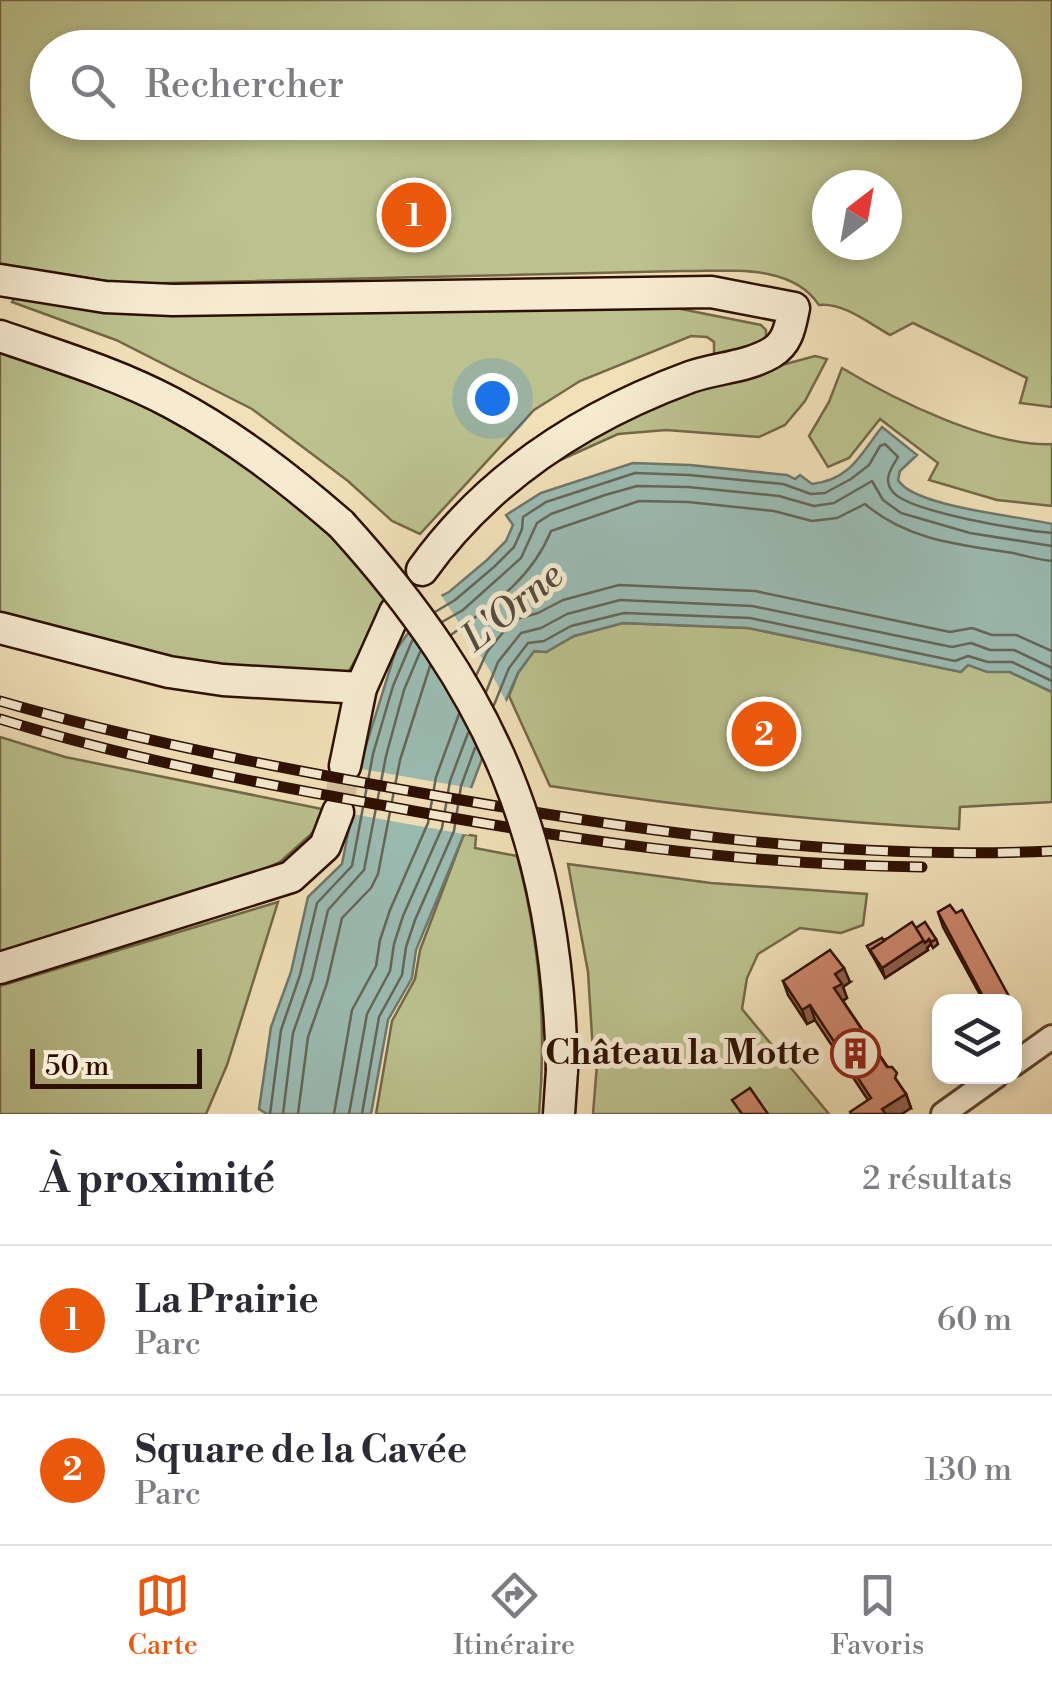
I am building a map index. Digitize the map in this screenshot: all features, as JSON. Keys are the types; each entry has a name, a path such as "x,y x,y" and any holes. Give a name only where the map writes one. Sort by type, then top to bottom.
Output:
{"main road":[{"path":"0,280 105,297 173,300 711,292 794,308 787,339 769,354 692,377 620,408 540,455 476,504 422,570"},
{"path":"0,336 92,368 171,402 244,446 340,524 432,633 470,696 512,786 531,840 549,918 559,990 559,1114"},
{"path":"346,766 361,688 395,612"},
{"path":"0,628 169,672 223,680 361,688"},
{"path":"0,968 291,877 325,846 338,812"}],"street":[{"path":"1022,1058 1052,1036"},
{"path":"943,1114 985,1084"}],"green space":[{"path":"0,0 1052,0 1052,407 1020,403 1027,378 913,323 890,335 847,310 819,305 807,291 775,276 681,271 125,284 0,264"},
{"path":"19,291 676,308 761,325 766,330 766,341 714,357 714,342 707,337 691,336 580,381 534,410 420,534 392,521 348,481 252,409 116,340 12,302"},
{"path":"0,350 90,380 160,415 251,470 329,532 389,602 349,671 310,674 195,668 0,620"},
{"path":"815,356 827,359 805,401 785,425 759,437 666,430 618,434 536,471 565,449 697,388"},
{"path":"842,368 915,407 972,430 1027,443 1052,444 1052,506 997,500 929,480 938,463 880,419 849,458 828,467 809,436 829,402"},
{"path":"623,623 748,628 961,672 968,665 1010,672 1052,692 1052,802 960,807 959,829 754,813 550,786 509,696 518,673 534,651 546,652 574,636"},
{"path":"0,737 65,757 322,809 319,827 280,862 212,893 0,954"},
{"path":"464,834 476,836 475,848 517,856 540,984 539,1114 376,1114 392,1021 415,979 420,950"},
{"path":"568,864 711,883 867,894 863,925 841,933 800,928 758,954 747,978 742,1009 829,1114 593,1114 598,1052 593,1052 588,972"},
{"path":"278,902 227,1065 206,1114 0,1114 0,986"}],"water":[{"name":"L'Orne","path":"882,427 917,455 900,471 898,480 908,489 945,504 1052,524 1052,692 1010,672 987,672 968,665 961,672 748,628 623,623 574,636 546,652 534,651 518,673 493,730 471,788 464,834 416,950 412,978 388,1020 371,1114 267,1114 259,1109 271,1027 291,972 308,897 342,864 364,752 396,650 431,601 449,592 506,541 513,525 506,515 541,493 633,463 690,465 795,479 800,475 812,484 825,481 854,464"}],"pier":[{"path":"439,592 509,707 485,765 417,609"},
{"path":"356,768 476,789 469,835 347,813"}],"building":[{"path":"950,905 956,913 962,910 1008,994 982,994 938,912"},
{"path":"912,922 924,940 882,968 870,950"},
{"path":"925,922 936,939 925,943 916,928"},
{"path":"882,938 884,941 870,950 872,955 867,946"},
{"name":"Château la Motte","path":"830,950 844,968 835,974 842,984 834,988 887,1067 897,1073 895,1078 906,1094 882,1109 883,1114 851,1114 871,1098 810,1005 802,1010 783,981"},
{"path":"750,1088 768,1114 742,1114 732,1100"}],"tunnel":[{"path":"338,812 345,766"}],"railway":[{"path":"0,701 104,729 262,763 578,819 814,847 972,853 1052,851"},
{"path":"0,719 192,768 519,829 720,856 922,867"}],"place":[{"name":"La Prairie","path":"414,215"},
{"name":"Square de la Cavée","path":"764,734"},
{"name":"Château la Motte","path":"855,1053"}]}
